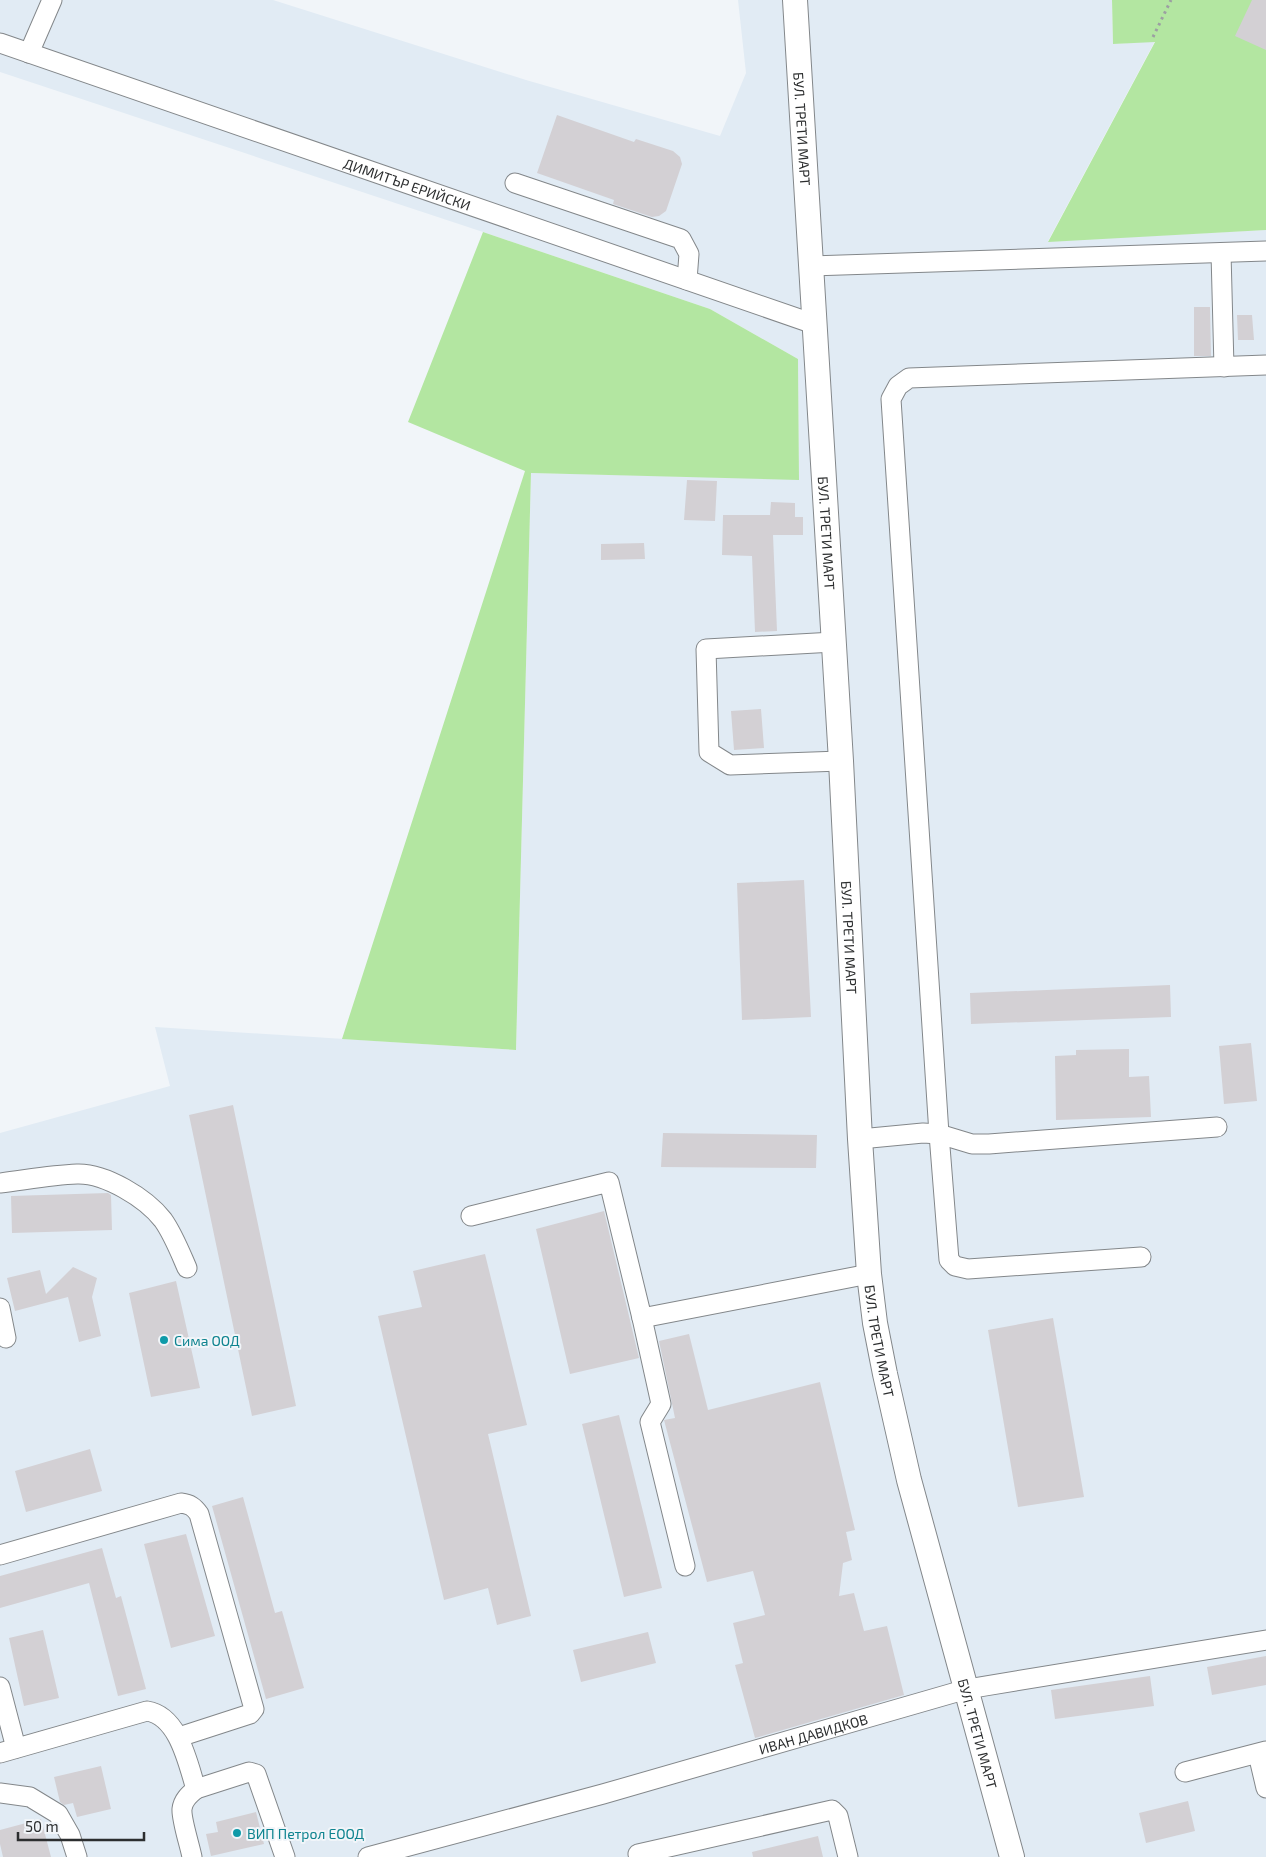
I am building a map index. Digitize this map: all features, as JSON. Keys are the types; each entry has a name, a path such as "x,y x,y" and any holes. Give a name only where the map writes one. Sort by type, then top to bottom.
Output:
{"main road":[{"name":"БУЛ. ТРЕТИ МАРТ","path":"795,0 841,761 860,1140 869,1274 875,1322 885,1374 910,1480 1012,1857"}],"street":[{"path":"29,53 52,0"},
{"name":"ДИМИТЪР ЕРИЙСКИ","path":"0,43 814,324"},
{"path":"515,183 681,239 688,254 687,280"},
{"path":"811,266 1266,251"},
{"path":"1221,253 1224,367"},
{"path":"1141,1257 968,1269 955,1266 949,1260 939,1134 892,399 898,386 909,378 1266,365"},
{"path":"834,642 706,649 709,752 730,766 841,761"},
{"path":"860,1140 924,1133 939,1134 972,1144 989,1144 1217,1127"},
{"path":"0,1183 78,1174 92,1175 111,1182 130,1192 157,1213 168,1228 187,1268"},
{"path":"471,1216 609,1182 661,1404 650,1422 685,1566"},
{"path":"642,1318 869,1274"},
{"path":"0,1308 6,1338"},
{"path":"0,1555 182,1503 189,1504 195,1508 199,1514 254,1709 250,1714 179,1736"},
{"name":"ИВАН ДАВИДКОВ","path":"368,1857 603,1794 967,1689 1266,1640"},
{"path":"0,1687 8,1751 147,1711 155,1712 179,1736 196,1790"},
{"path":"1185,1772 1262,1752 1266,1788"},
{"path":"192,1857 181,1810 183,1802 196,1790 249,1772 256,1774 285,1857"},
{"path":"0,1793 30,1796 58,1814 70,1835 77,1857"},
{"path":"635,1856 832,1810 838,1816 848,1857"}],"path":[{"path":"1153,37 1170,0"}],"shaded area":[{"path":"0,0 273,0 526,80 720,136 746,73 738,0 1112,0 1113,44 1155,41 1048,241 1266,230 1266,1857 0,1857 0,1133 170,1086 155,1027 516,1050 531,473 799,479 798,359 710,309 0,72"}],"green space":[{"path":"1112,0 1266,0 1266,230 1048,242 1155,42 1113,44"},
{"path":"483,232 710,309 798,359 799,480 531,473 516,1050 342,1039 525,471 408,422"}],"building":[{"path":"1252,0 1266,0 1266,50 1235,36"},
{"path":"557,115 634,142 636,139 673,151 680,157 682,164 666,211 659,216 652,217 613,204 614,200 537,173"},
{"path":"1194,307 1210,307 1211,356 1194,356"},
{"path":"1237,315 1252,315 1254,340 1238,340"},
{"path":"687,480 717,481 715,521 684,520"},
{"path":"771,502 795,503 795,517 803,517 803,535 773,535 777,631 755,632 752,556 722,555 723,515 770,515"},
{"path":"644,543 645,559 601,560 601,544"},
{"path":"761,709 764,748 734,750 731,711"},
{"path":"804,880 811,1017 742,1020 737,883"},
{"path":"1170,985 1171,1017 971,1024 970,993"},
{"path":"1251,1043 1257,1101 1224,1104 1219,1046"},
{"path":"1129,1049 1129,1077 1149,1076 1151,1117 1056,1120 1055,1056 1076,1055 1076,1050"},
{"path":"233,1105 296,1406 252,1416 189,1115"},
{"path":"663,1133 817,1135 816,1168 661,1167"},
{"path":"108,1193 111,1195 112,1230 12,1233 11,1196"},
{"path":"604,1211 639,1358 570,1374 536,1229"},
{"path":"485,1254 527,1425 488,1434 531,1616 497,1625 488,1588 444,1600 378,1316 422,1307 413,1271"},
{"path":"73,1267 97,1278 92,1297 101,1336 79,1342 68,1297 15,1311 7,1278 40,1270 46,1294"},
{"name":"Сима ООД","path":"176,1281 200,1388 151,1397 129,1293"},
{"path":"1053,1318 1084,1497 1018,1507 988,1330"},
{"path":"689,1334 708,1410 820,1382 855,1530 846,1532 852,1560 843,1563 839,1596 854,1593 864,1631 887,1626 904,1695 755,1738 735,1665 743,1663 733,1623 765,1615 753,1571 707,1582 664,1420 675,1418 659,1341"},
{"path":"619,1415 662,1588 624,1597 582,1424"},
{"path":"90,1449 102,1491 26,1512 15,1471"},
{"path":"243,1497 275,1613 282,1611 304,1688 266,1699 212,1506"},
{"path":"186,1534 215,1636 171,1648 144,1544"},
{"path":"102,1548 116,1598 121,1596 146,1689 118,1696 89,1583 0,1608 0,1576"},
{"path":"43,1630 59,1698 24,1706 9,1638"},
{"path":"648,1632 656,1663 581,1682 573,1650"},
{"path":"1266,1656 1266,1685 1212,1695 1207,1667"},
{"path":"1150,1676 1154,1706 1055,1719 1051,1690"},
{"path":"101,1766 111,1809 77,1817 73,1803 64,1805 60,1802 54,1777"},
{"path":"1188,1801 1195,1831 1146,1843 1139,1813"},
{"name":"ВИП Петрол ЕООД","path":"256,1812 264,1844 211,1856 206,1834 218,1832 216,1822"},
{"path":"41,1819 51,1857 3,1857 0,1844 0,1830"},
{"path":"818,1836 823,1857 753,1857 752,1852"}],"place":[{"name":"Сима ООД","path":"164,1340"},
{"name":"ВИП Петрол ЕООД","path":"237,1833"}]}
